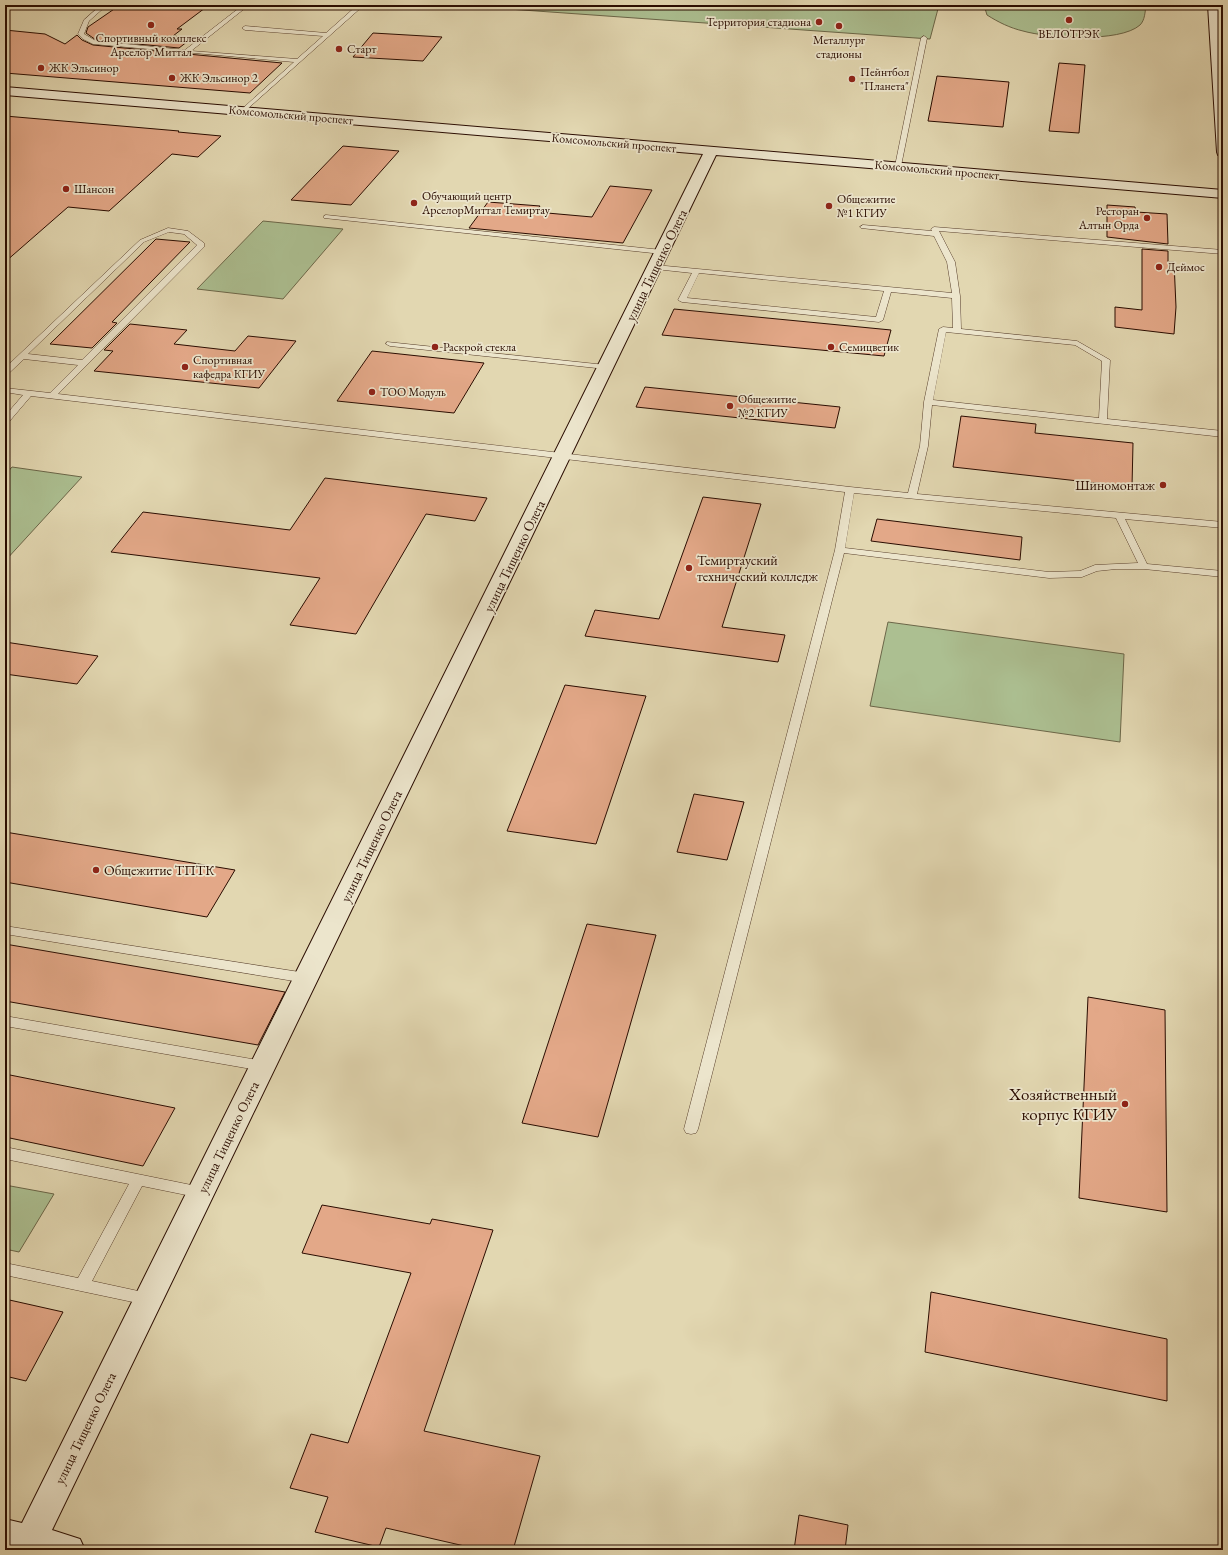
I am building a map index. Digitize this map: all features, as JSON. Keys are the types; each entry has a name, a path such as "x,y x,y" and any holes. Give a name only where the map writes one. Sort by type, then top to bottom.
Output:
{"street":[{"path":"1213,5 1223,152"},
{"name":"Комсомольский проспект","path":"5,91 244,110 711,152 898,166 1223,194"},
{"name":"улица Тищенко Олега","path":"17,1538 147,1299 201,1192 711,152"},
{"path":"17,1538 68,1550"}],"lane":[{"path":"104,5 90,15 82,26 80,34 95,43 298,61"},
{"path":"186,52 246,5"},
{"path":"314,5 359,7"},
{"path":"244,110 359,7"},
{"path":"246,28 328,35"},
{"path":"898,166 924,38"},
{"path":"326,217 659,259 697,271 956,296"},
{"path":"863,227 937,234"},
{"path":"957,331 956,296 951,262 934,229 1223,252"},
{"path":"5,372 142,241 168,230 186,232 200,245 51,396"},
{"path":"697,271 682,300 879,320 888,290"},
{"path":"912,496 924,446 928,402 943,329 1077,343 1100,356 1106,360 1103,421"},
{"path":"390,344 606,367"},
{"path":"21,356 83,363"},
{"path":"5,390 850,490 1223,525"},
{"path":"5,421 29,393"},
{"path":"928,402 1223,434"},
{"path":"691,1129 840,550 850,490"},
{"path":"1119,515 1144,566"},
{"path":"840,550 1049,575 1082,574 1095,568 1116,566 1144,566 1223,574"},
{"path":"5,930 306,978"},
{"path":"5,1021 262,1066"},
{"path":"5,1154 201,1192"},
{"path":"82,1286 138,1180"},
{"path":"5,1269 147,1299"}],"green space":[{"name":"Металлург стадионы","path":"452,5 939,5 930,39"},
{"name":"ВЕЛОТРЭК","path":"984,5 1146,5 1142,23 1130,31 1117,35 1101,37 1065,37 1049,36 1013,28 987,15"},
{"path":"263,221 343,229 283,299 197,289"},
{"path":"12,467 82,477 5,561 5,475"},
{"path":"888,622 1124,654 1120,742 870,706"},
{"path":"5,1185 54,1194 19,1252 5,1249"}],"building":[{"name":"Спортивный комплекс Арселор Миттал","path":"120,5 209,5 177,29 182,29 173,36 192,38 179,48 96,40 86,33 88,27"},
{"path":"5,30 45,34 65,44 77,35 82,40 93,45 282,63 250,93 5,73"},
{"path":"373,33 442,37 423,61 353,57"},
{"path":"1059,63 1085,65 1079,133 1049,131"},
{"path":"937,76 1009,82 1003,127 928,121"},
{"path":"5,116 221,136 198,157 172,154 109,211 68,207 5,262"},
{"path":"343,146 399,151 351,205 291,200"},
{"path":"610,186 652,190 623,243 469,228 488,202 540,206 536,212 592,217"},
{"path":"1107,205 1135,207 1136,212 1167,214 1168,244 1107,237"},
{"path":"156,239 190,242 112,322 117,323 92,348 50,344"},
{"path":"1142,249 1168,251 1168,262 1174,262 1176,307 1174,334 1115,327 1115,307 1142,310"},
{"path":"674,309 891,330 884,356 662,335"},
{"path":"130,324 187,330 174,344 235,351 248,336 296,341 259,388 94,371 113,351 104,350"},
{"path":"372,351 484,363 454,413 337,401"},
{"path":"645,387 840,407 835,428 636,407"},
{"path":"961,416 1036,424 1035,433 1133,443 1132,487 953,467"},
{"path":"325,478 487,498 475,521 426,514 356,634 290,625 320,578 111,552 143,512 290,530"},
{"path":"703,497 761,504 722,627 785,635 778,662 585,636 595,610 659,619"},
{"path":"877,519 1022,537 1020,560 871,541"},
{"path":"5,642 98,656 77,684 5,674"},
{"path":"565,685 646,696 596,844 507,831"},
{"path":"694,794 744,802 727,860 677,852"},
{"path":"5,832 235,870 207,917 5,882"},
{"path":"587,924 656,935 598,1137 522,1123"},
{"path":"5,944 285,992 258,1045 5,1001"},
{"name":"Хозяйственный корпус КГИУ","path":"1088,997 1165,1010 1167,1212 1079,1198"},
{"path":"5,1074 175,1108 143,1166 5,1137"},
{"path":"322,1205 430,1224 432,1219 493,1230 424,1431 540,1456 513,1550 482,1550 386,1528 379,1547 315,1532 328,1497 290,1488 311,1434 348,1443 411,1273 302,1253"},
{"path":"931,1292 1167,1339 1167,1401 925,1352"},
{"path":"5,1299 63,1312 26,1381 5,1376"},
{"path":"799,1515 848,1525 845,1550 794,1550"}],"place":[{"name":"ВЕЛОТРЭК","path":"1069,20"},
{"name":"Территория стадиона","path":"819,22"},
{"name":"Спортивный комплекс Арселор Миттал","path":"151,25"},
{"name":"Металлург стадионы","path":"839,26"},
{"name":"Старт","path":"339,49"},
{"name":"ЖК Эльсинор","path":"41,68"},
{"name":"ЖК Эльсинор 2","path":"172,78"},
{"name":"Пейнтбол \"Планета\"","path":"852,79"},
{"name":"Шансон","path":"66,189"},
{"name":"Обучающий центр АрселорМиттал Темиртау","path":"414,203"},
{"name":"Общежитие №1 КГИУ","path":"829,206"},
{"name":"Ресторан Алтын Орда","path":"1147,218"},
{"name":"Деймос","path":"1159,267"},
{"name":"Раскрой стекла","path":"435,347"},
{"name":"Семицветик","path":"831,347"},
{"name":"Спортивная кафедра КГИУ","path":"185,367"},
{"name":"ТОО Модуль","path":"372,392"},
{"name":"Общежитие №2 КГИУ","path":"730,406"},
{"name":"Шиномонтаж","path":"1163,485"},
{"name":"Темиртауский технический колледж","path":"689,568"},
{"name":"Общежитие ТПТК","path":"96,870"},
{"name":"Хозяйственный корпус КГИУ","path":"1125,1104"}]}
